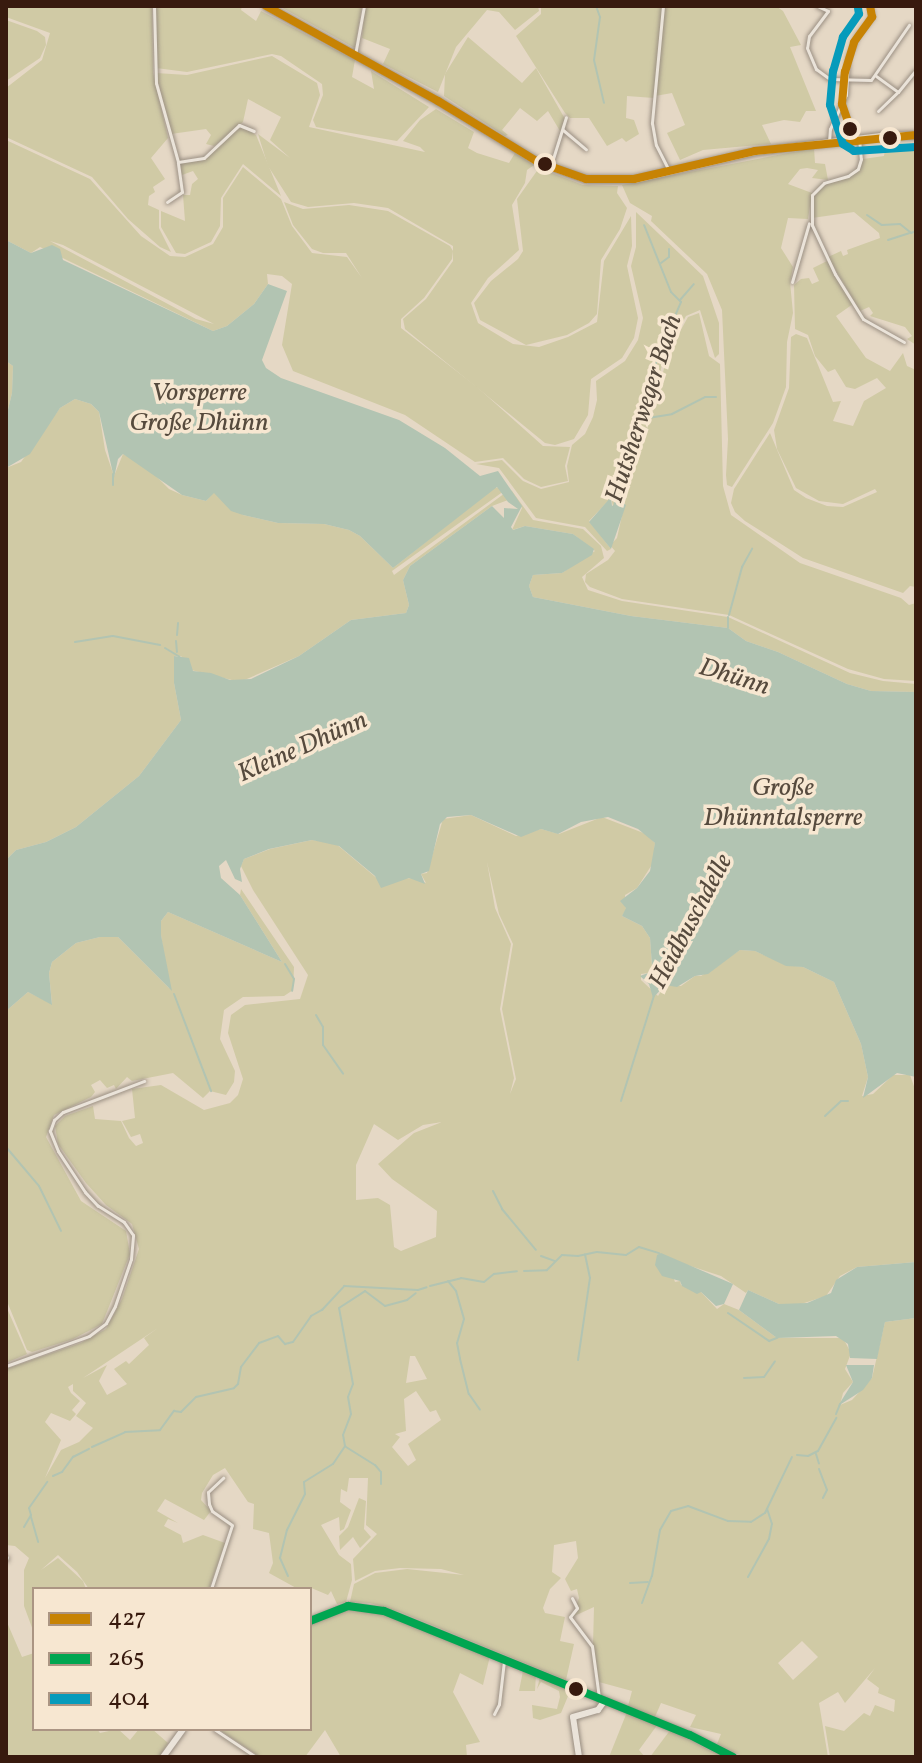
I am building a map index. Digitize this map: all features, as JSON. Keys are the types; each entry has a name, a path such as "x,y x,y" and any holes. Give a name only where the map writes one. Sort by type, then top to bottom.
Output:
{"main road":[{"path":"266,6 550,168 586,179 634,179 729,155 856,139 916,135"}],"street":[{"path":"154,6 156,83 178,162 182,192 167,202"},
{"path":"355,55 364,6"},
{"path":"663,6 654,135 669,170"},
{"path":"817,6 828,9 828,13 809,36 807,48 820,75 846,81 863,82 876,76 909,25"},
{"path":"829,142 830,129 842,104 854,42 872,17 870,6"},
{"path":"878,111 916,70"},
{"path":"876,76 898,92"},
{"path":"792,282 811,220 810,202 817,188 858,169 861,159 842,104"},
{"path":"550,168 566,117"},
{"path":"178,162 204,158 239,125 254,131"},
{"path":"563,130 586,149"},
{"path":"811,220 835,274 863,319 904,342"},
{"path":"6,1366 89,1336 106,1323 115,1306 131,1259 133,1235 124,1222 98,1206 85,1192 58,1151 50,1131 54,1120 63,1112 144,1081"},
{"path":"212,1587 232,1525 214,1513 209,1504 208,1492 223,1478"},
{"path":"572,1598 577,1608 570,1617 592,1646 602,1699 598,1710 573,1717 579,1757"},
{"path":"312,1620 341,1607 371,1608 690,1735 733,1757"},
{"path":"494,1714 493,1710 499,1704 505,1660"},
{"path":"163,1757 182,1731"},
{"path":"217,1731 256,1757"}],"shaded area":[{"path":"6,6 152,6 153,73 168,138 151,158 165,179 153,187 155,192 149,196 148,205 159,210 159,228 171,252 160,247 128,219 92,177 6,137 6,88 42,60 50,33 6,17"},
{"path":"155,6 242,6 241,10 256,21 261,11 355,60 352,77 374,89 371,71 429,107 397,141 316,127 313,120 323,95 322,84 281,56 272,54 187,72 156,68"},
{"path":"279,6 362,6 355,47 353,47"},
{"path":"365,6 538,6 539,11 515,30 499,12 487,10 456,47 438,92 383,64 390,49 362,38"},
{"path":"541,6 662,6 654,98 627,96 626,118 634,120 639,134 626,142 622,138 607,146 589,118 570,118 565,113 516,36 541,14"},
{"path":"664,6 776,6 783,11 801,45 790,47 816,111 806,111 800,122 784,120 762,125 771,144 703,150 680,160 667,133 685,125 672,93 655,96"},
{"path":"6,20 37,31 45,37 46,45 40,58 6,81"},
{"path":"468,37 522,83 536,68 565,119 560,131 548,111 537,121 520,108 502,130 508,135 505,136 444,96 445,74"},
{"path":"272,56 317,83 320,95 309,127 425,152 403,141 420,120 436,109 474,132 468,148 509,163 515,153 534,165 527,170 525,183 512,205 519,250 488,278 471,303 478,323 513,344 539,347 597,322 604,261 631,216 632,246 627,266 638,318 634,338 622,358 591,379 588,415 574,439 555,445 545,443 405,329 403,319 426,299 453,261 453,246 388,208 354,203 308,207 291,202 268,166 258,134 290,158 270,140 281,117 248,99 243,122 214,146 206,144 211,135 206,129 171,134 156,73 187,75"},
{"path":"243,127 256,135 281,196 243,164 221,198 220,226 211,242 185,254 176,253 161,227 161,211 185,221 183,195 190,195 192,184 198,179 193,171 182,175 180,163 203,160 226,135"},
{"path":"6,140 90,179 141,236 170,256 185,257 213,244 223,227 223,198 243,167 281,199 292,226 312,253 347,257 362,278 346,253 323,253 312,249 293,225 284,202 303,209 349,205 388,211 450,246 453,251 452,259 424,298 401,319 401,328 477,387 543,446 570,447 565,466 568,481 541,487 524,479 503,458 475,462 405,415 293,371 282,345 292,284 282,276 267,274 268,284 254,304 227,326 213,331 40,247 31,253 6,240","holes":["50,241 214,324 196,319"]},
{"path":"886,142 916,145 916,345 907,339 912,336 905,327 870,316 873,313 869,307 860,311 828,257 841,251 843,256 848,254 847,250 880,238 879,233 854,212 812,218 813,195 821,186 852,175 863,159 884,156"},
{"path":"814,148 815,163 825,164 828,180 812,178 818,170 807,168 800,169 788,184 812,193 808,219 788,218 781,248 793,267 790,282 793,313 787,342 786,387 773,423 732,487 727,485 726,475 728,439 722,310 707,274 651,221 652,216 630,203 622,185"},
{"path":"539,168 583,185 618,186 617,193 627,208 620,229 601,260 597,314 589,323 567,335 526,345 480,320 474,303 491,281 518,259 523,251 517,199"},
{"path":"636,212 703,276 719,323 719,354 715,358 700,310 686,316 663,359 651,419 668,353 688,317 699,313 709,356 720,364 723,486 731,515 800,563 901,598 909,605 916,603 916,681 884,679 848,669 729,615 622,599 590,587 585,582 586,574 608,560 615,551 610,545 617,538 625,502 620,501 613,506 611,498 589,521 611,549 607,551 585,527 536,518 499,468 476,464 502,460 523,481 541,489 569,482 567,466 572,445 585,434 593,417 597,400 596,381 625,361 638,340 643,318 631,266 636,247"},
{"path":"827,261 853,304 836,316 866,358 890,371 903,353 907,366 916,370 916,587 910,586 903,593 803,558 745,521 731,503 734,489 770,433 794,490 806,498 827,506 843,507 877,492 875,489 843,504 819,501 796,488 777,449 774,430 789,388 791,337 796,334 807,338 833,402 841,401 833,421 853,426 864,401 886,388 877,378 855,389 846,387 835,369 828,372 815,356 808,335 795,329 794,285 801,279 809,278 812,284 819,281 813,268"},
{"path":"6,361 13,366 12,393 6,418"},
{"path":"75,399 91,404 99,412 105,450 114,476 123,454 147,467 169,489 182,495 206,501 214,492 243,515 278,523 324,524 349,530 360,536 393,568 494,488 501,487 504,491 392,571 394,575 505,493 508,500 492,506 410,566 403,580 409,605 406,613 351,620 299,656 240,682 191,670 181,656 174,656 174,683 181,720 139,776 76,827 46,842 16,850 6,860 6,468 21,462 60,408"},
{"path":"510,490 533,520 583,529 601,546 604,558 582,577 588,590 622,601 728,617 850,673 883,681 916,684 916,692 871,691 847,684 778,652 746,641 728,628 631,616 533,597 529,586 533,575 562,573 595,551 573,534 525,526 512,530 522,508"},
{"path":"471,815 516,836 541,829 559,834 602,817 646,834 655,843 653,863 637,888 625,895 626,910 622,916 642,926 650,938 652,966 648,973 641,974 641,980 658,996 665,985 681,986 740,950 755,951 786,965 803,967 834,982 861,1044 868,1077 862,1096 873,1094 893,1075 910,1075 916,1092 916,1262 857,1267 840,1276 826,1296 798,1305 779,1304 748,1290 746,1293 721,1276 666,1258 675,1282 680,1281 681,1285 701,1292 717,1309 724,1304 739,1310 777,1338 843,1338 851,1353 845,1369 853,1382 843,1393 840,1405 852,1400 872,1378 885,1322 916,1318 916,1757 830,1757 825,1726 844,1731 864,1713 870,1716 875,1705 894,1712 895,1700 878,1693 879,1688 867,1679 875,1668 845,1703 838,1692 819,1703 828,1757 743,1757 717,1744 721,1734 690,1727 696,1715 661,1703 655,1717 628,1706 632,1691 599,1682 593,1645 594,1607 572,1617 579,1598 577,1589 571,1591 565,1579 578,1558 576,1541 554,1545 552,1572 561,1578 550,1589 543,1608 545,1613 565,1617 560,1641 574,1644 566,1680 400,1612 370,1603 350,1602 354,1584 375,1573 407,1569 464,1575 441,1569 400,1568 375,1571 355,1581 353,1559 377,1534 366,1525 368,1478 349,1478 347,1492 341,1489 340,1502 351,1510 344,1529 340,1531 339,1517 321,1525 339,1555 351,1564 352,1580 346,1602 337,1604 331,1591 328,1595 312,1587 294,1587 269,1573 273,1563 269,1533 253,1529 254,1504 248,1502 225,1468 213,1475 202,1493 201,1500 211,1511 204,1520 165,1499 157,1511 178,1523 168,1519 164,1526 181,1535 183,1543 203,1535 225,1543 210,1587 88,1587 77,1572 58,1555 41,1570 58,1558 83,1581 85,1587 32,1587 32,1628 24,1606 24,1570 29,1558 15,1546 6,1545 6,1369 81,1343 106,1329 122,1299 139,1249 132,1224 106,1205 86,1183 58,1144 55,1126 65,1116 93,1106 95,1119 121,1121 136,1146 143,1143 140,1134 131,1137 122,1121 135,1118 132,1089 161,1085 204,1110 230,1103 238,1095 243,1079 228,1033 231,1015 245,1005 300,999 308,975 253,890 241,866 244,859 270,849 312,840 335,843 379,880 414,878 426,883 421,874 427,873 443,819","holes":["487,862 499,914 513,944 502,1009 516,1079 510,1094 514,1078 500,1009 511,944 495,908","442,1122 414,1133 378,1164 392,1179 437,1211 436,1237 401,1251 394,1247 390,1205 378,1198 356,1200 356,1165 374,1124 398,1140 423,1125","158,1328 144,1338 149,1345 129,1364 126,1361 114,1369 127,1384 107,1395 99,1381 107,1365 83,1378","410,1356 415,1356 427,1379 406,1383","73,1384 73,1391 86,1403 76,1416 93,1428 79,1442 61,1450 45,1478 61,1440 45,1422 51,1413 70,1421 76,1414 72,1410 80,1401 68,1387","416,1391 430,1412 436,1410 441,1420 408,1444 416,1460 408,1466 392,1447 400,1437 395,1434 406,1431 404,1399","802,1641 818,1657 793,1680 778,1663"]},
{"path":"241,889 294,967 293,990 284,996 243,997 224,1010 220,1039 235,1071 234,1082 226,1095 210,1091 203,1098 173,1073 132,1081 127,1077 116,1089 114,1085 107,1088 100,1080 91,1085 95,1092 91,1097 54,1115 46,1137 81,1201 126,1231 130,1254 102,1324 73,1339 32,1352 27,1350 6,1299 6,1011 28,992 52,1004 49,973 52,962 76,943 100,937 118,937 169,988 161,935 161,921 168,912 282,962 240,895"},
{"path":"6,1306 27,1354 6,1363"},
{"path":"359,1498 366,1501 364,1529 371,1537 360,1548 353,1537 340,1550 339,1536 348,1527"},
{"path":"348,1608 377,1610 490,1656 483,1685 460,1673 453,1692 480,1742 466,1745 467,1757 341,1757 325,1730 305,1757 260,1757 221,1731 312,1731 312,1622"},
{"path":"6,1620 22,1657 32,1654 32,1731 120,1731 130,1740 137,1731 154,1731 168,1743 159,1757 11,1757 6,1753"},
{"path":"505,1664 536,1674 535,1691 519,1691 523,1671"},
{"path":"540,1677 571,1689 561,1713 540,1720 533,1718 532,1705 557,1709 560,1697 559,1691 541,1682 537,1689"},
{"path":"627,1712 658,1724 639,1750 645,1757 609,1757"},
{"path":"671,1729 707,1749 725,1757 650,1757"}],"water":[{"name":"Große Dhünntalsperre","path":"6,240 31,253 52,245 60,249 63,260 213,331 227,326 254,304 268,284 287,291 262,360 266,368 281,378 399,420 445,448 480,476 498,471 522,506 511,527 513,530 525,526 573,534 594,549 592,555 562,573 533,575 529,586 533,597 631,616 728,628 746,641 778,652 847,684 871,691 916,692 916,1077 897,1073 863,1098 868,1077 861,1044 834,982 803,967 786,966 755,951 740,950 708,974 695,976 677,987 665,985 653,998 649,984 640,976 648,973 652,966 650,938 642,926 622,916 626,908 620,901 637,888 650,871 655,843 638,829 608,817 581,822 558,834 541,829 521,837 471,815 447,817 440,824 429,871 421,874 425,884 409,878 381,888 375,876 339,846 312,840 269,849 244,859 240,869 242,882 235,879 226,860 219,866 221,878 240,895 282,962 168,912 161,921 161,935 172,991 118,937 100,937 76,943 52,962 49,973 52,1005 28,992 6,1011 6,860 16,850 46,842 76,827 139,776 181,720 174,683 174,656 189,658 193,671 230,680 251,679 299,656 351,620 406,613 409,605 403,580 410,566 492,506 504,518 504,508 518,509 508,502 497,487 393,568 360,536 349,530 324,524 278,523 243,515 231,511 214,493 206,501 182,495 123,454 118,459 114,478 99,412 91,404 75,399 60,408 30,454 6,468 6,418 12,393 13,366 6,361"},
{"path":"611,497 612,506 620,501 626,505 611,549 589,522"},
{"path":"661,1253 733,1284 724,1304 716,1306 701,1292 697,1294 682,1286 680,1281 662,1276 655,1265 657,1255"},
{"path":"916,1262 916,1318 885,1322 877,1359 850,1358 848,1344 836,1336 777,1338 739,1310 748,1290 779,1304 807,1303 831,1293 836,1280 857,1267"},
{"path":"846,1365 874,1365 872,1378 863,1390 838,1406 853,1382"}],"waterway":[{"path":"596,6 600,17 594,60 604,103"},
{"path":"867,215 882,225 900,224 911,233 916,231"},
{"name":"Hutsherweger Bach","path":"624,466 631,457 636,426 648,405 657,358 681,302 671,292 644,225"},
{"path":"888,240 909,233"},
{"path":"661,263 669,257 669,249"},
{"path":"680,300 694,284"},
{"path":"642,419 672,414 705,397 716,397"},
{"path":"113,474 113,485"},
{"name":"Hutsherweger Bach","path":"614,508 617,491"},
{"path":"729,615 742,567 752,549"},
{"path":"728,617 728,628"},
{"path":"177,635 178,623"},
{"path":"75,642 113,636 160,645"},
{"path":"176,641 177,652"},
{"path":"165,648 180,657"},
{"path":"285,964 294,979 292,991"},
{"path":"174,994 211,1091"},
{"name":"Heidbuschdelle","path":"621,1101 654,996"},
{"path":"316,1015 323,1027 323,1045 343,1074"},
{"path":"825,1116 841,1101 848,1101"},
{"path":"6,1147 39,1186 61,1231"},
{"path":"493,1191 502,1209 536,1250"},
{"path":"524,1271 547,1270 562,1255 597,1252 626,1255 639,1247 659,1253"},
{"path":"578,1360 590,1278 585,1255"},
{"path":"541,1256 555,1261"},
{"path":"430,1286 461,1278 484,1282 494,1274 517,1271"},
{"path":"448,1281 456,1291 464,1319 457,1343 460,1359 469,1394 480,1410"},
{"path":"92,1447 125,1432 160,1430 174,1411 181,1412 196,1397 234,1388 238,1384 241,1367 259,1343 278,1336 285,1344 293,1342 311,1316 322,1310 344,1286 418,1290 427,1287"},
{"path":"288,1576 280,1558 287,1530 305,1494 304,1482 333,1464 345,1446 343,1435 351,1414 348,1397 353,1384 339,1308 365,1291 385,1306 407,1300 416,1293"},
{"path":"728,1313 769,1341 777,1338"},
{"path":"744,1378 764,1377 775,1361"},
{"path":"836,1414 840,1404"},
{"path":"797,1455 808,1456 818,1451 836,1418"},
{"path":"346,1447 375,1465 381,1472 381,1484"},
{"path":"53,1476 62,1472 73,1457 89,1449"},
{"path":"816,1454 819,1464"},
{"path":"642,1603 652,1576 660,1530 671,1511 688,1506 728,1521 751,1522 765,1513 792,1457"},
{"path":"819,1469 827,1490 823,1498"},
{"path":"24,1527 31,1515 29,1508 47,1482"},
{"path":"748,1577 769,1539 772,1524 767,1509"},
{"path":"31,1517 38,1542"},
{"path":"630,1583 648,1582"}],"transit line":[{"name":"427","path":"266,6 438,101 538,162 586,179 634,179 755,151 916,135"},
{"name":"427","path":"854,139 842,104 845,72 854,42 872,17 870,6"},
{"name":"404","path":"858,8 859,14 843,37 833,71 830,105 843,144 854,151 916,147"},
{"name":"265","path":"312,1620 348,1606 384,1611 690,1735 733,1757"}],"water label":[{"name":"Vorsperre Große Dhünn","path":"199,409"},
{"name":"Dhünn","path":"734,678"},
{"name":"Kleine Dhünn","path":"303,748"}]}
